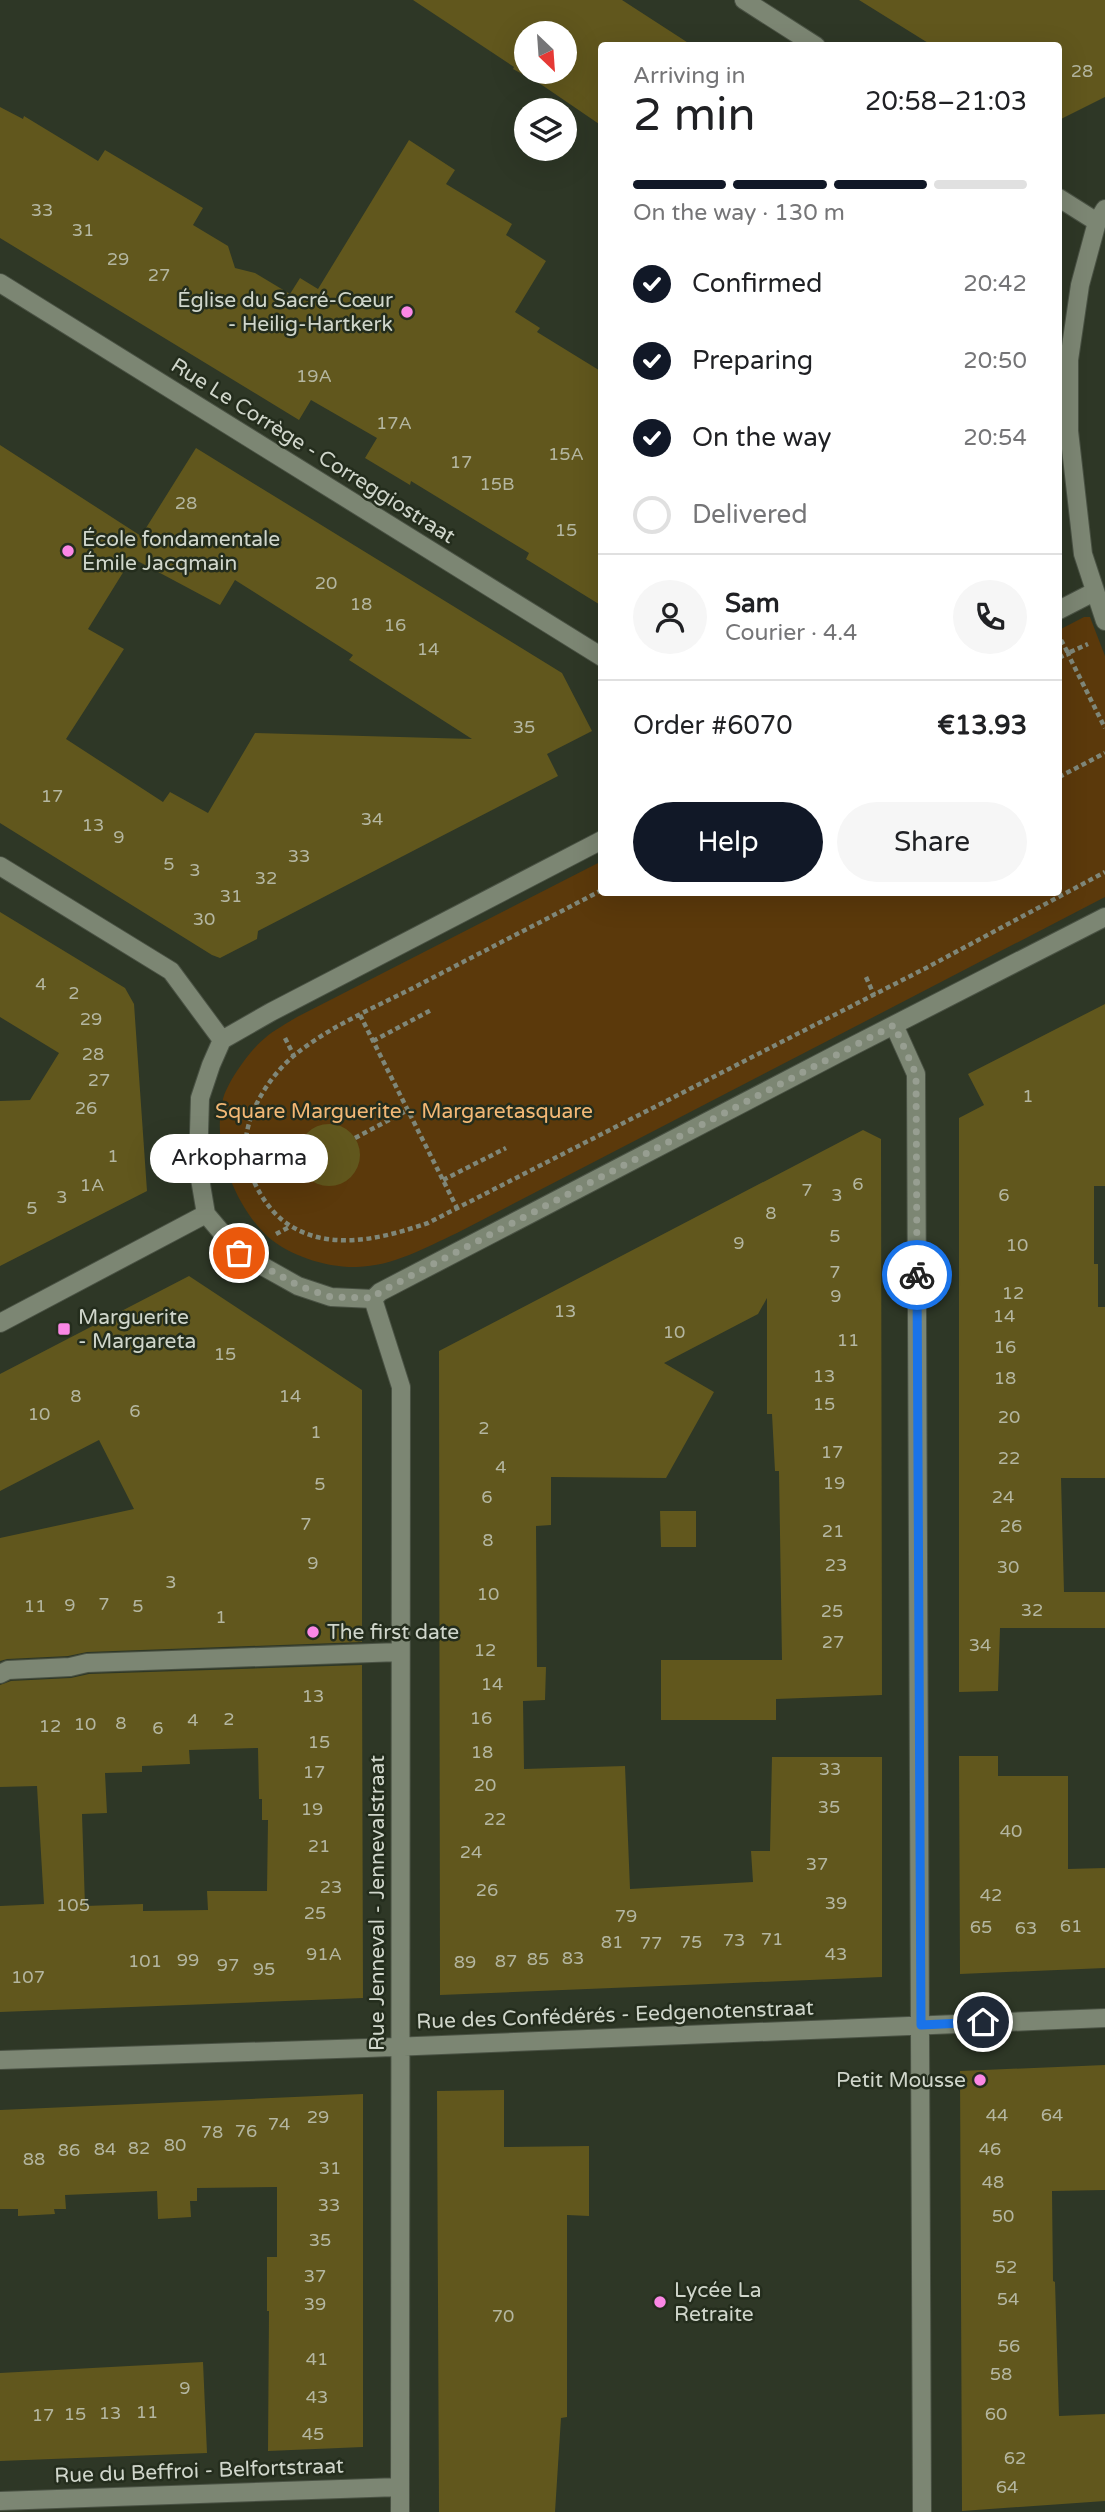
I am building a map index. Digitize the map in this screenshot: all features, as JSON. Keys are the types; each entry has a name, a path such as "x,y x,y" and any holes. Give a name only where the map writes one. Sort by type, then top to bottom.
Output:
{"street":[{"path":"744,0 810,42"},
{"path":"1062,199 1101,216 1080,285 1069,360 1069,431 1083,554 1105,621"},
{"name":"Rue Le Corrège - Correggiostraat","path":"0,283 598,655"},
{"path":"1062,608 1094,592"},
{"path":"598,842 222,1040 200,1098 198,1167 206,1214 239,1253 299,1286 331,1297 373,1298 420,1271 1105,917"},
{"path":"0,866 171,971 222,1040"},
{"path":"894,1025 916,1074 922,2512"},
{"path":"0,1323 206,1214"},
{"name":"Rue Jenneval - Jennevalstraat","path":"373,1298 401,1387 400,2512"},
{"path":"0,1674 8,1670 70,1667 87,1663 400,1652"},
{"name":"Rue des Confédérés - Eedgenotenstraat","path":"0,2060 400,2047 1105,2018"},
{"name":"Rue du Beffroi - Belfortstraat","path":"0,2501 399,2487"}],"path":[{"path":"1062,656 1098,639"},
{"path":"1062,641 1105,728"},
{"path":"1062,774 1105,753"},
{"path":"1062,895 1105,872"},
{"path":"598,892 360,1015 294,1056 267,1085 255,1110 246,1139 248,1162 258,1189 272,1210 291,1226 316,1237 351,1241 397,1234 458,1210 1060,896"},
{"path":"866,976 874,995"},
{"path":"373,1041 433,1009"},
{"path":"360,1015 458,1210"},
{"path":"281,1031 294,1056"},
{"path":"355,1138 408,1110"},
{"path":"231,1152 246,1145"},
{"path":"443,1180 506,1148"},
{"path":"276,1234 291,1226"}],"green space":[{"name":"Square Marguerite - Margaretasquare","path":"1084,617 1090,617 1105,656 1105,897 457,1233 408,1255 370,1266 346,1267 322,1263 286,1249 267,1236 255,1223 235,1191 228,1173 220,1135 220,1117 223,1099 230,1084 240,1066 259,1043 297,1017 598,863 598,896 1062,896 1062,628"}],"building":[{"path":"413,0 622,0 687,42 598,42 598,123 577,109 577,98 561,98 540,84 578,84 578,21 514,21 514,67"},
{"path":"859,0 1105,0 1105,97 1062,118 1062,42 927,42"},
{"path":"0,107 23,119 24,116 98,161 105,150 203,208 193,225 228,246 235,268 255,273 290,294 300,278 318,289 409,140 455,170 446,184 512,224 506,235 546,261 515,312 540,328 537,332 598,370 598,604 526,559 529,553 411,481 410,485 365,458 377,438 311,400 299,420 0,238"},
{"path":"0,445 141,536 196,448 562,673 592,731 547,754 558,776 258,931 257,939 220,958 0,823","holes":["132,558 220,605 235,580 353,655 349,660 472,739 255,733 208,813 170,792 163,802 66,739 124,649 88,629"]},
{"path":"0,912 125,988 134,1004 147,1191 0,1266 0,1101 30,1100 59,1053 0,1017"},
{"path":"1105,1004 1105,1186 1094,1186 1094,1264 1098,1264 1098,1307 1105,1307 1105,1478 1061,1478 1064,1592 1105,1592 1105,1628 1000,1628 998,1691 959,1692 959,1118 984,1105 968,1074"},
{"path":"323,1124 335,1124 351,1133 358,1143 358,1167 351,1177 335,1186 323,1186 312,1181 303,1172 298,1161 298,1149 303,1138 312,1129"},
{"path":"863,1130 881,1139 882,1695 776,1699 776,1720 661,1720 661,1660 782,1660 779,1471 775,1471 772,1414 767,1414 767,1298 758,1314 664,1363 714,1392 666,1478 551,1477 551,1525 536,1526 537,1667 546,1667 545,1700 523,1701 524,1769 625,1766 630,1889 753,1882 751,1851 770,1851 772,1757 882,1757 882,1977 440,1995 439,1351"},
{"path":"189,1276 362,1390 362,1642 87,1652 0,1661 0,1538 134,1509 99,1440 0,1491 0,1374"},
{"path":"660,1511 696,1511 696,1547 661,1547"},
{"path":"362,1665 363,1998 0,2012 0,1906 44,1904 37,1786 0,1787 0,1685 11,1681 71,1678 89,1674","holes":["258,1748 259,1799 262,1799 262,1820 268,1820 267,1891 207,1891 208,1910 143,1911 143,1904 85,1906 82,1814 107,1813 105,1773 142,1772 142,1766 190,1764 189,1750"]},
{"path":"959,1756 998,1756 998,1776 1068,1776 1068,1869 1105,1868 1105,1968 960,1974"},
{"path":"1105,2065 1105,2190 1052,2191 1059,2416 1105,2414 1105,2501 962,2511 960,2071"},
{"path":"504,2090 504,2147 589,2146 589,2216 567,2215 567,2417 561,2418 555,2512 439,2512 437,2091"},
{"path":"363,2094 363,2447 268,2451 267,2257 277,2257 277,2187 197,2188 197,2201 190,2201 191,2217 158,2219 157,2191 65,2195 66,2209 54,2209 55,2214 18,2216 18,2209 0,2209 0,2110"},
{"path":"203,2362 207,2453 0,2461 0,2373"}],"way so far":[{"path":"239,1253 299,1286 331,1297 373,1298 420,1271 894,1025 916,1074 917,1275"}],"place":[{"name":"Église du Sacré-Cœur - Heilig-Hartkerk","path":"407,312"},
{"name":"École fondamentale Émile Jacqmain","path":"68,551"},
{"name":"Arkopharma","path":"239,1253"},
{"name":"Marguerite - Margareta","path":"64,1329"},
{"name":"The first date","path":"313,1632"},
{"name":"Petit Mousse","path":"980,2080"},
{"name":"Lycée La Retraite","path":"660,2302"}],"route":[{"path":"917,1275 921,2025 983,2022"}]}
